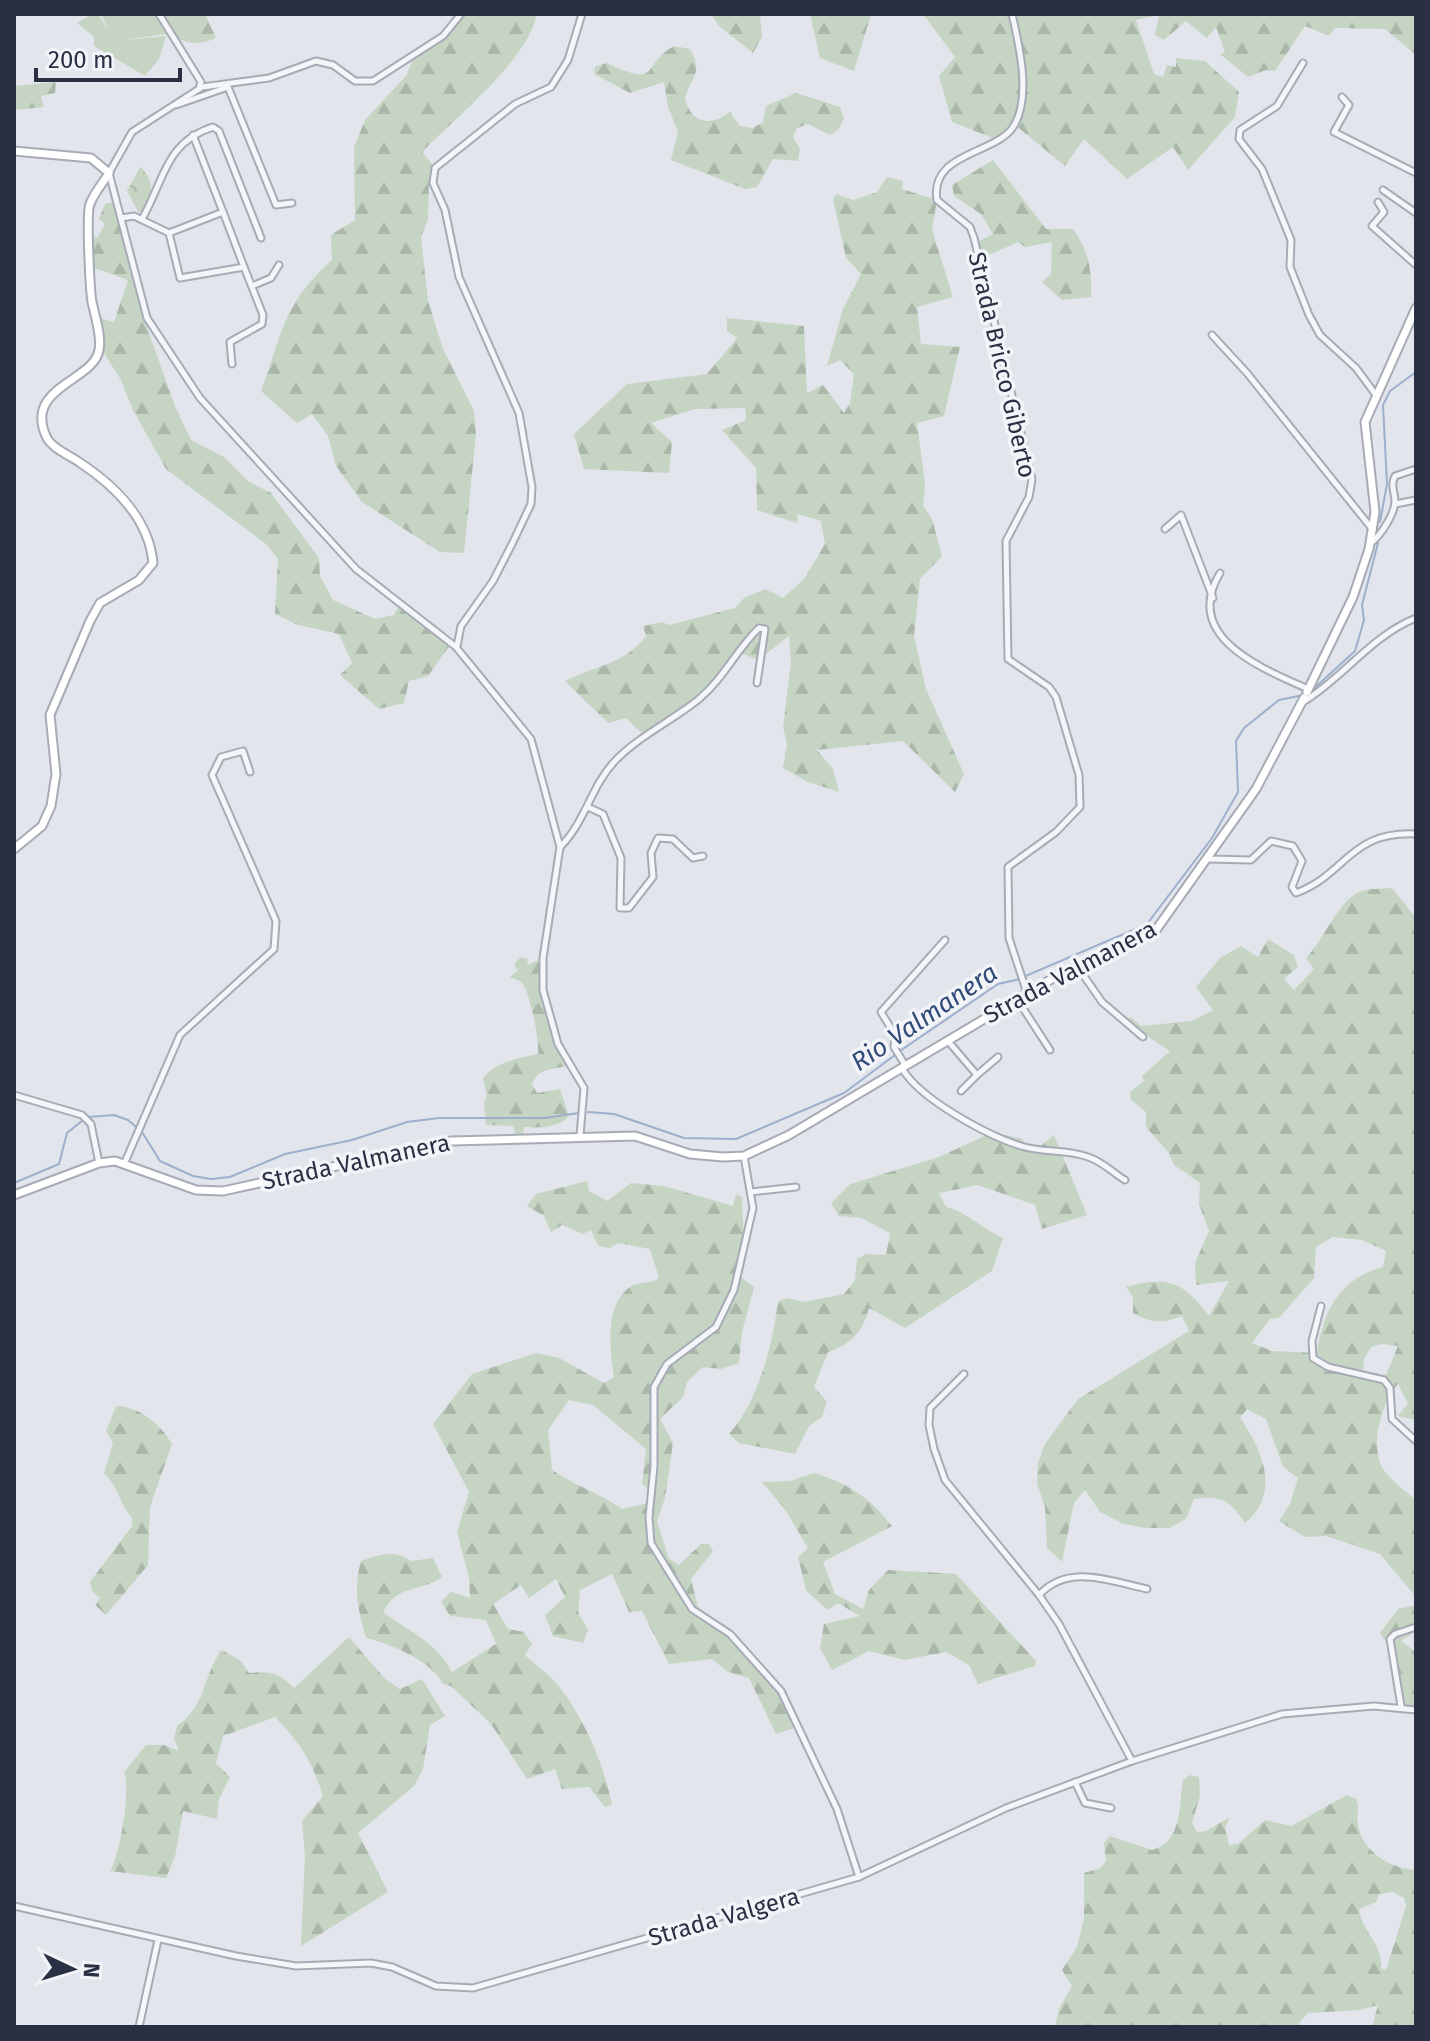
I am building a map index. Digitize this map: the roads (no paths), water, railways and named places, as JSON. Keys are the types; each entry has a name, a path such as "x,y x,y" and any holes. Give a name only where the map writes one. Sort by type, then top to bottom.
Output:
{"street":[{"path":"159,14 201,82 199,89"},
{"path":"14,849 42,826 51,806 56,774 50,715 86,628 100,603 139,580 153,563 145,536 130,506 104,479 48,440 43,427 45,411 54,390 97,359 100,347 91,291 88,213 127,137 199,89 269,78 312,61 333,65 355,81 373,81 443,36 459,14"},
{"name":"Strada Bricco Giberto","path":"1012,14 1023,95 1015,125 998,140 978,148 946,170 937,181 936,192 937,200 970,227 974,238 1032,479 1029,497 1006,541 1008,659 1049,687 1056,697 1079,775 1080,807 1056,832 1008,867 1009,938 1027,993"},
{"path":"456,647 461,626 493,581 512,544 531,504 532,487 519,413 459,277 445,210 432,176 435,168 515,104 551,87 568,60 583,15"},
{"path":"1303,63 1277,106 1240,130 1239,139 1262,169 1286,226 1291,240 1290,267 1309,315 1320,335 1356,368 1376,395"},
{"path":"171,105 228,87 276,205 292,203"},
{"path":"1342,97 1349,105 1334,132 1416,173"},
{"path":"142,219 171,154 193,135 213,127 219,131 261,238"},
{"path":"193,135 263,315 262,324 230,342 232,364"},
{"path":"14,151 91,158 109,173 147,318 200,398 356,569 456,647 531,739 560,847 543,958 543,990 558,1044 582,1081 580,1136"},
{"path":"1383,190 1416,213"},
{"path":"1378,202 1384,212 1372,226 1416,265"},
{"path":"121,218 134,216 169,233 223,212"},
{"path":"169,233 180,278 244,267"},
{"path":"252,286 271,278 279,265"},
{"name":"Strada Valmanera","path":"14,1195 99,1163 125,1162 196,1190 223,1191 438,1142 635,1136 690,1154 744,1156 789,1135 1027,993 1156,930 1256,789 1353,597 1374,531 1374,490 1365,435 1368,412 1412,326 1416,308"},
{"path":"1212,335 1247,373 1374,531"},
{"path":"1371,543 1380,534 1395,504 1392,482 1395,476 1416,469"},
{"path":"1395,504 1416,500"},
{"path":"1165,529 1181,515 1213,599"},
{"path":"1220,573 1213,599 1213,622 1230,647 1305,695 1323,691 1369,647 1416,618"},
{"path":"560,847 571,836 615,761 699,699 732,666 759,628 765,629 765,638 758,660 757,683"},
{"path":"125,1162 180,1035 274,949 276,921 212,775 216,762 235,751 243,751 250,772"},
{"path":"588,807 603,814 621,858 620,908 629,908 653,877 651,853 655,840 673,839 693,858 703,856"},
{"path":"1208,859 1251,860 1271,841 1293,846 1302,861 1292,887 1296,893 1313,886 1367,841 1388,834 1416,834"},
{"path":"945,940 881,1012 895,1035 897,1053 908,1078 929,1096 1001,1139 1022,1147 1085,1155 1125,1180"},
{"path":"1077,966 1098,999 1143,1037"},
{"path":"1017,999 1050,1050"},
{"path":"947,1040 977,1075"},
{"path":"961,1091 998,1057"},
{"path":"14,1095 86,1119 99,1163"},
{"path":"744,1156 751,1192 746,1249 722,1320 667,1364 654,1387 654,1466 649,1517 651,1543 692,1609 730,1634 781,1691 837,1809 859,1877"},
{"path":"751,1192 796,1187"},
{"path":"1321,1306 1312,1341 1313,1358 1328,1367 1384,1380 1390,1388 1392,1419 1416,1441"},
{"path":"964,1374 930,1408 929,1425 945,1480 1059,1624 1132,1761"},
{"path":"1039,1595 1048,1585 1076,1575 1147,1589"},
{"path":"1401,1706 1390,1639 1395,1634 1416,1627"},
{"name":"Strada Valgera","path":"14,1906 158,1940 296,1966 371,1963 392,1967 436,1986 473,1988 880,1870 967,1825 1075,1782 1282,1714 1401,1706 1416,1710"},
{"path":"1075,1782 1085,1803 1111,1808"},
{"path":"139,2027 158,1940"}],"waterway":[{"name":"Rio Valmanera","path":"1380,522 1387,484 1383,405 1390,391 1416,372"},
{"name":"Rio Valmanera","path":"1309,693 1355,651 1364,620 1362,605 1378,543"},
{"name":"Rio Valmanera","path":"900,1051 998,984 1016,980 1147,924 1212,838 1238,792 1236,741 1244,728 1279,700 1303,695"},
{"name":"Rio Valmanera","path":"588,1112 614,1114 684,1138 736,1139 844,1093 895,1055"},
{"name":"Rio Valmanera","path":"89,1117 114,1115 128,1120 142,1132 160,1161 193,1176 211,1179 230,1177 285,1154 352,1140 407,1122 439,1118 545,1118 579,1113"},
{"name":"Rio Valmanera","path":"14,1183 59,1164 67,1133 83,1120"}]}
